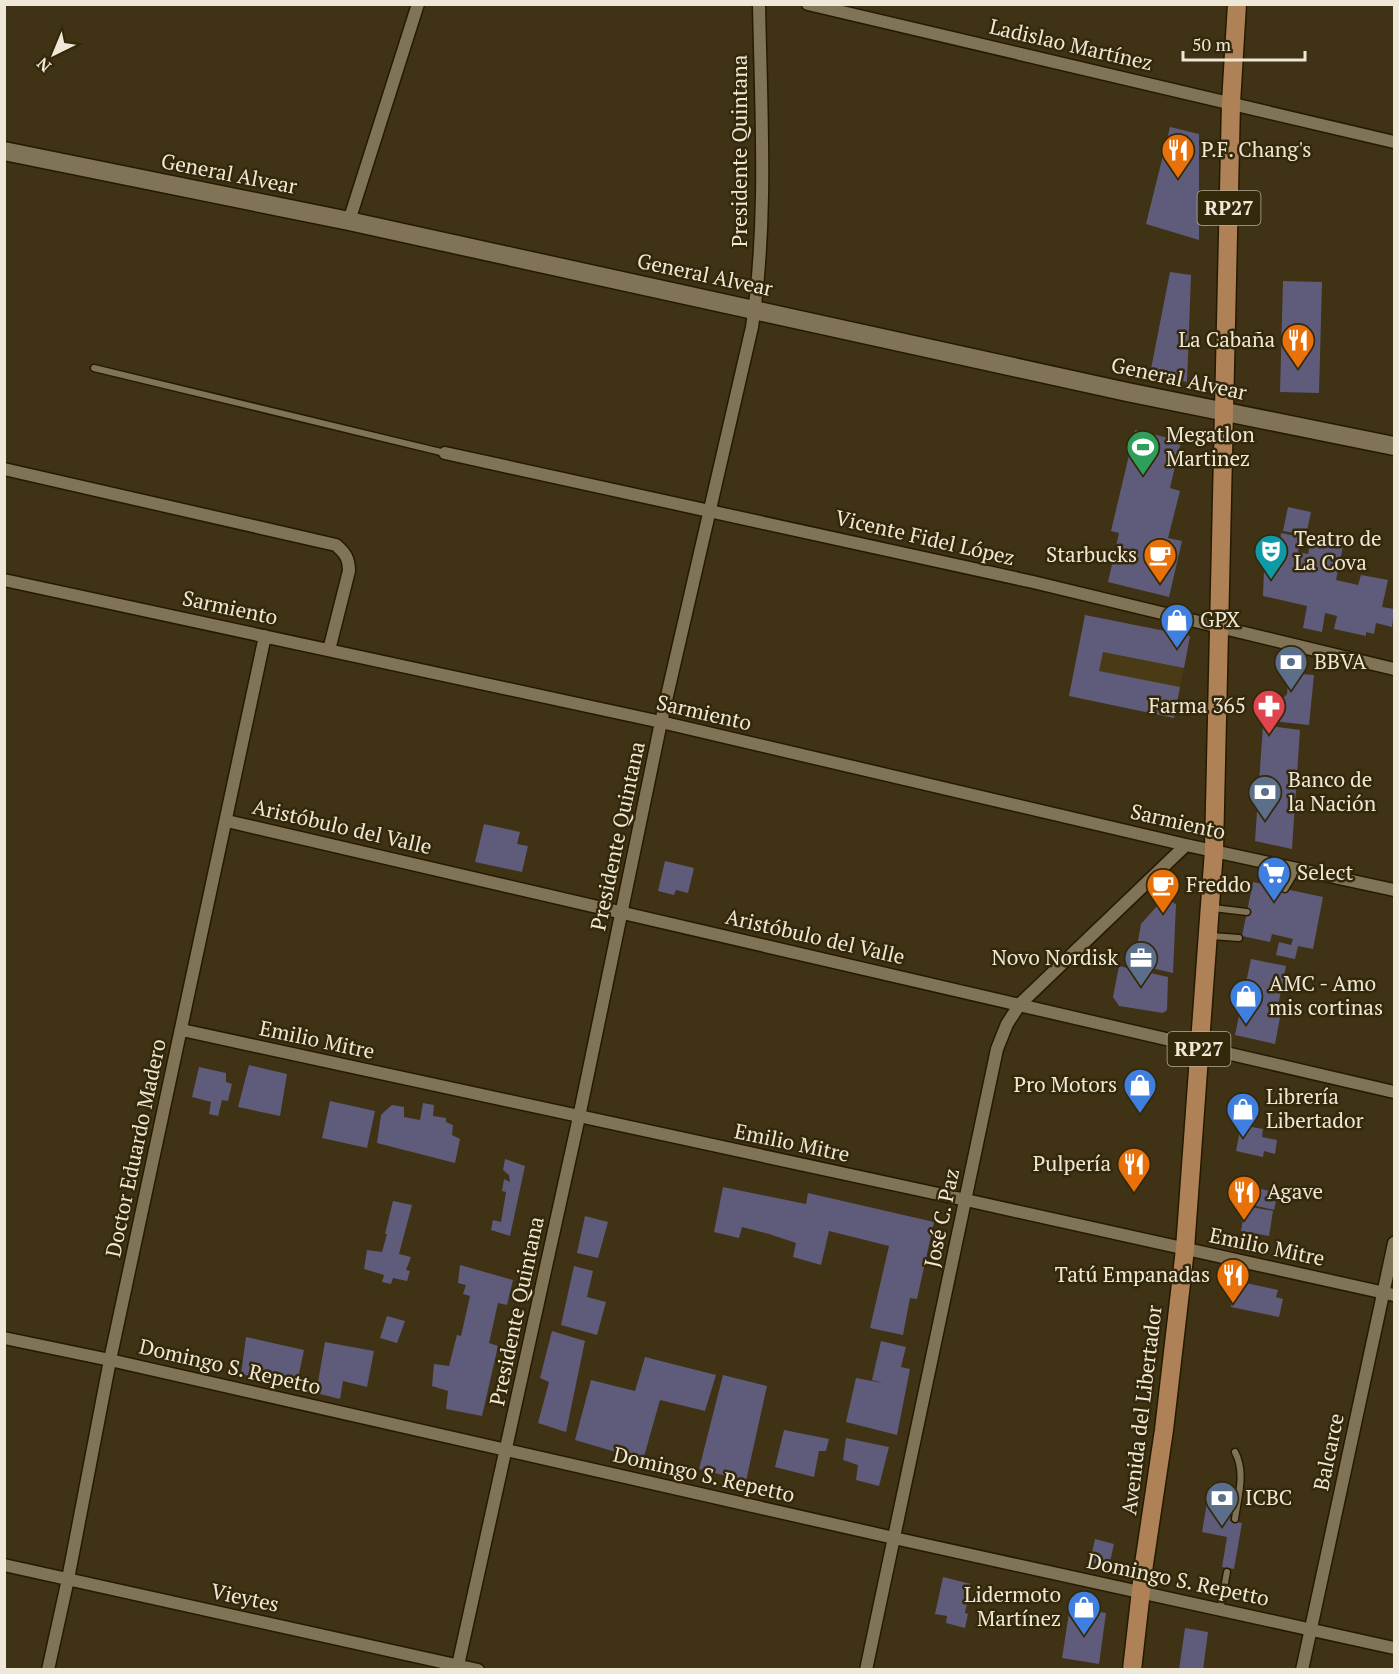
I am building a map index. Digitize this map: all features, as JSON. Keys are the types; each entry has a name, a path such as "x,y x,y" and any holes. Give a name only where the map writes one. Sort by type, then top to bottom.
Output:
{"main road":[{"name":"Avenida del Libertador","path":"1132,1670 1185,1249 1214,850 1231,103 1237,4"}],"street":[{"path":"349,221 418,4"},
{"name":"Presidente Quintana","path":"458,1667 579,1117 661,722 755,309 762,215 759,4"},
{"name":"Ladislao Martínez","path":"808,4 1395,142"},
{"name":"General Alvear","path":"4,151 349,221 1127,392 1395,446"},
{"name":"Vicente Fidel López","path":"445,453 1022,579 1395,669"},
{"path":"4,469 336,545 349,561 349,571 329,650"},
{"name":"Sarmiento","path":"4,580 661,722 1186,845 1395,890"},
{"name":"Doctor Eduardo Madero","path":"48,1670 110,1360 265,636"},
{"name":"Aristóbulo del Valle","path":"227,820 1395,1092"},
{"name":"José C. Paz","path":"866,1670 997,1049 1007,1024 1020,1004 1186,845"},
{"name":"Emilio Mitre","path":"182,1030 1389,1294"},
{"name":"Balcarce","path":"1302,1670 1389,1294 1395,1243"},
{"name":"Domingo S. Repetto","path":"4,1338 1395,1648"},
{"name":"Vieytes","path":"4,1565 478,1670"}],"lane":[{"path":"94,368 445,453"},
{"path":"1285,889 1298,869"},
{"path":"1210,908 1247,912"},
{"path":"1208,935 1239,938"},
{"path":"1235,1452 1242,1472 1235,1519"},
{"path":"1220,1610 1227,1572"}],"shaded area":[{"path":"1085,615 1190,636 1174,718 1069,696"}],"building":[{"name":"P.F. Chang's","path":"1170,127 1199,134 1199,240 1146,224"},
{"path":"1170,272 1191,275 1187,382 1150,374"},
{"path":"1283,281 1322,282 1319,393 1280,392"},
{"path":"1135,430 1181,441 1170,488 1180,491 1168,538 1182,541 1169,597 1108,582 1119,533 1111,531"},
{"path":"1288,507 1311,512 1306,535 1283,531"},
{"path":"1281,533 1301,537 1298,552 1308,554 1311,540 1343,546 1336,580 1358,585 1361,575 1388,580 1382,607 1394,609 1392,627 1376,623 1374,634 1366,632 1366,636 1334,629 1337,616 1325,613 1322,632 1303,628 1307,606 1263,596 1265,542 1279,545"},
{"path":"1085,615 1190,636 1184,668 1103,652 1099,671 1180,687 1174,718 1069,696"},
{"path":"1289,673 1314,675 1309,725 1262,720 1287,694"},
{"path":"1263,725 1300,730 1292,849 1255,841"},
{"path":"484,824 520,832 517,844 528,846 522,872 475,862"},
{"path":"665,861 694,868 688,893 676,890 674,895 658,891"},
{"name":"Select","path":"1253,882 1323,897 1313,949 1298,946 1295,959 1276,955 1279,942 1291,945 1293,939 1272,934 1270,942 1242,936"},
{"path":"1164,898 1176,904 1173,973 1134,964 1141,924"},
{"path":"1251,959 1286,966 1278,1006 1282,1007 1275,1044 1235,1035"},
{"name":"Novo Nordisk","path":"1119,966 1168,977 1167,1010 1163,1013 1119,1006 1113,997"},
{"path":"249,1065 287,1074 280,1116 238,1107"},
{"path":"199,1067 226,1073 226,1082 232,1084 228,1101 222,1100 218,1116 209,1114 211,1102 192,1097"},
{"path":"330,1101 375,1111 367,1148 322,1138"},
{"path":"423,1103 434,1105 433,1116 446,1118 446,1122 453,1125 452,1135 460,1139 455,1163 377,1143 381,1115 385,1111 392,1105 404,1107 404,1117 420,1120"},
{"path":"1241,1125 1263,1129 1262,1137 1277,1140 1275,1154 1264,1151 1263,1157 1236,1151"},
{"path":"505,1159 525,1166 510,1236 491,1230 493,1220 501,1222 506,1192 502,1191 504,1179 510,1182 509,1175 503,1170"},
{"path":"1238,1184 1270,1191 1268,1199 1276,1201 1274,1210 1239,1202 1241,1194 1237,1193"},
{"path":"723,1187 806,1204 808,1193 934,1222 917,1299 910,1298 903,1335 870,1328 889,1246 829,1231 821,1265 793,1257 796,1243 769,1234 742,1227 739,1238 714,1232"},
{"path":"393,1201 412,1205 399,1254 411,1257 406,1270 410,1271 407,1281 393,1278 391,1284 382,1282 384,1275 364,1269 367,1250 382,1252"},
{"path":"1245,1206 1273,1211 1269,1236 1241,1231"},
{"path":"585,1216 608,1222 598,1258 577,1253"},
{"path":"460,1265 513,1280 507,1305 498,1303 489,1343 498,1346 482,1416 446,1409 448,1391 432,1386 434,1364 449,1366 457,1335 461,1336 470,1296 463,1294 466,1285 458,1283"},
{"path":"574,1266 593,1271 587,1297 606,1302 597,1335 561,1325"},
{"path":"1237,1281 1278,1290 1276,1297 1283,1299 1279,1317 1231,1307"},
{"path":"387,1316 405,1321 397,1343 380,1338"},
{"path":"552,1331 585,1341 566,1432 538,1423 549,1382 540,1378"},
{"path":"246,1337 304,1350 296,1388 241,1374"},
{"path":"881,1341 906,1347 901,1367 910,1369 897,1435 846,1422 856,1378 883,1383 872,1380"},
{"path":"325,1342 374,1351 367,1387 343,1381 340,1399 316,1393"},
{"path":"645,1357 716,1375 705,1411 660,1400 643,1460 575,1440 591,1380 635,1391"},
{"path":"723,1375 767,1386 746,1481 699,1469"},
{"path":"784,1430 829,1439 826,1451 819,1451 814,1477 775,1467"},
{"path":"846,1438 889,1447 879,1486 856,1480 858,1465 843,1460"},
{"name":"ICBC","path":"1210,1485 1235,1489 1230,1521 1242,1523 1234,1569 1222,1567 1227,1537 1202,1532"},
{"path":"1095,1539 1114,1544 1109,1566 1090,1562"},
{"path":"943,1577 971,1584 965,1613 968,1614 965,1628 946,1623 947,1616 935,1614"},
{"name":"Lidermoto Martínez","path":"1070,1607 1106,1613 1099,1664 1062,1658"},
{"path":"1185,1628 1208,1632 1203,1670 1179,1670"}],"place":[{"name":"P.F. Chang's","path":"1178,179"},
{"name":"La Cabaña","path":"1298,369"},
{"name":"Megatlon Martinez","path":"1143,476"},
{"name":"Teatro de La Cova","path":"1271,580"},
{"name":"Starbucks","path":"1160,584"},
{"name":"GPX","path":"1177,649"},
{"name":"BBVA","path":"1291,691"},
{"name":"Farma 365","path":"1269,735"},
{"name":"Banco de la Nación","path":"1265,821"},
{"name":"Select","path":"1274,902"},
{"name":"Freddo","path":"1163,914"},
{"name":"Novo Nordisk","path":"1141,987"},
{"name":"AMC - Amo mis cortinas","path":"1246,1025"},
{"name":"Pro Motors","path":"1140,1114"},
{"name":"Librería Libertador","path":"1243,1138"},
{"name":"Pulpería","path":"1134,1193"},
{"name":"Agave","path":"1244,1221"},
{"name":"Tatú Empanadas","path":"1233,1304"},
{"name":"ICBC","path":"1222,1527"},
{"name":"Lidermoto Martínez","path":"1084,1636"}]}
